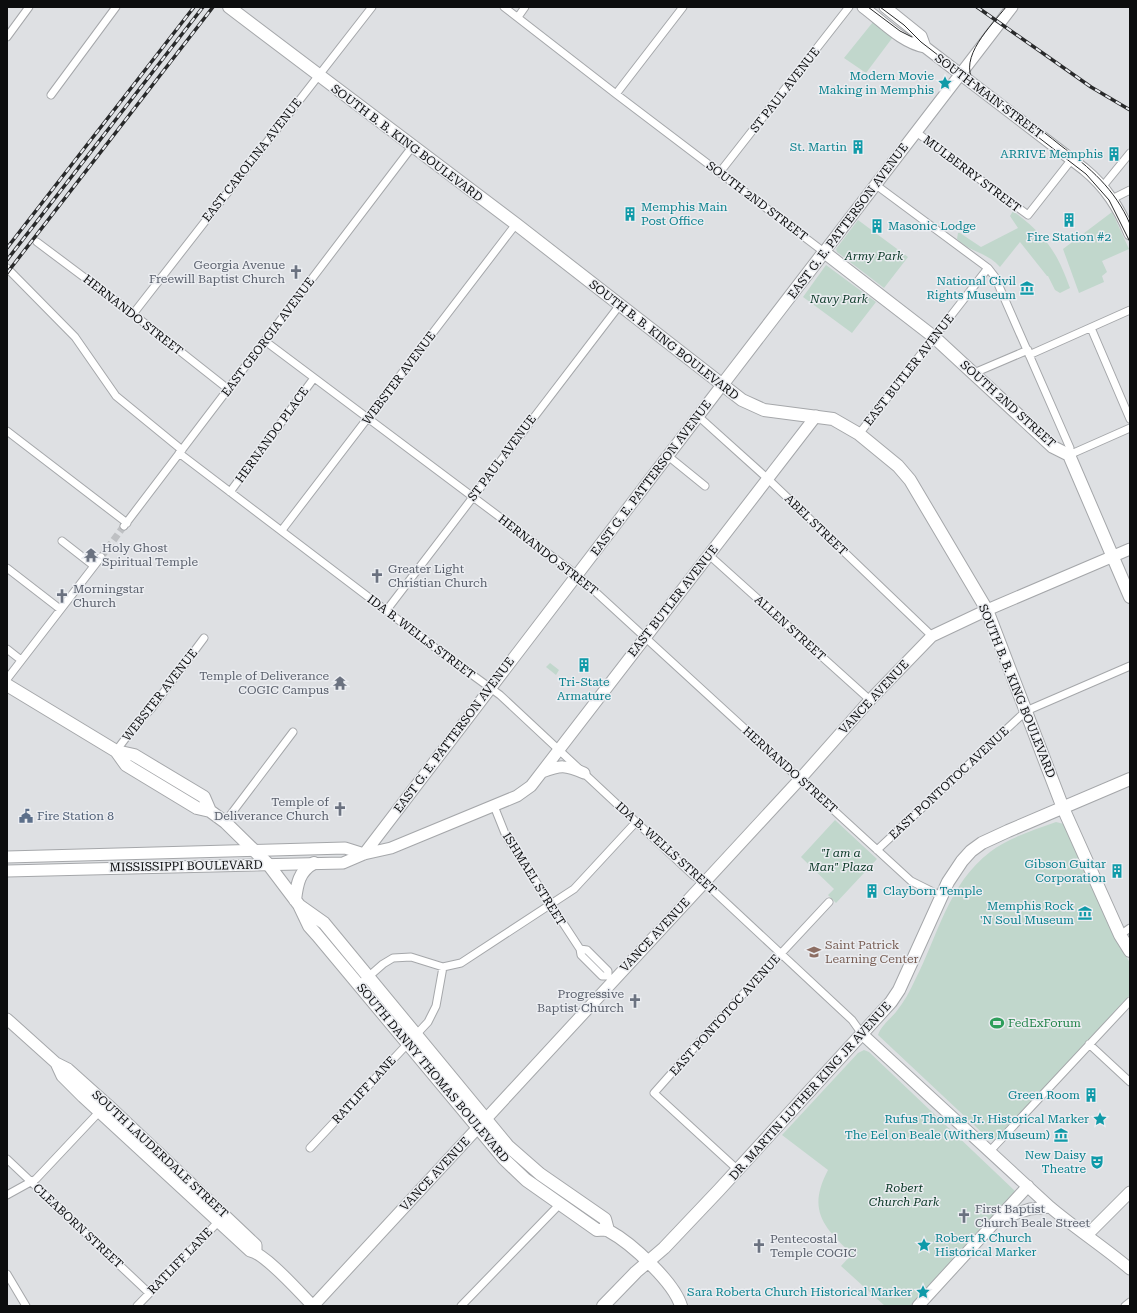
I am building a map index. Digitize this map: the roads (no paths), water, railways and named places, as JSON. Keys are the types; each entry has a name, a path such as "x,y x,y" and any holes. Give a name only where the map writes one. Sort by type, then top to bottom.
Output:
{"main road":[{"name":"SOUTH B. B. KING BOULEVARD","path":"229,7 412,147 516,224 619,306 742,400 764,410 833,419 859,434 898,466 910,480 987,610 1063,808 1125,932 1130,951"},
{"name":"SOUTH 2ND STREET","path":"824,252 934,337 1053,448 1069,455 1130,597"},
{"name":"EAST G. E. PATTERSON AVENUE","path":"722,385 824,252"},
{"name":"SOUTH DANNY THOMAS BOULEVARD","path":"7,685 116,751 126,765 197,808 210,810 225,822 268,864 298,903 310,926 477,1129 515,1170 597,1230 608,1230 648,1260 683,1304"},
{"name":"DR. MARTIN LUTHER KING JR AVENUE","path":"603,1306 648,1260 664,1248 738,1170 891,1002 899,990 941,896 962,861 982,843 1130,779"},
{"path":"298,903 297,884 305,868 314,863"},
{"name":"SOUTH DANNY THOMAS BOULEVARD","path":"298,903 324,923 508,1146 523,1160 605,1219 608,1230"}],"street":[{"path":"7,37 30,7"},
{"path":"51,95 116,7"},
{"name":"EAST CAROLINA AVENUE","path":"133,314 372,7"},
{"name":"SOUTH 2ND STREET","path":"504,7 824,252"},
{"path":"518,17 525,7"},
{"path":"616,94 683,7"},
{"name":"ST PAUL AVENUE","path":"720,172 849,7"},
{"name":"SOUTH MAIN STREET","path":"863,7 905,39 915,45 925,47 1072,159 1103,186 1112,199 1130,234"},
{"name":"SOUTH MAIN STREET","path":"884,7 921,36 925,47"},
{"name":"EAST G. E. PATTERSON AVENUE","path":"824,252 1012,7"},
{"name":"MULBERRY STREET","path":"916,132 1028,215 1072,159"},
{"name":"EAST GEORGIA AVENUE","path":"7,431 126,525 412,147"},
{"path":"1103,186 1130,153"},
{"path":"876,185 988,268 1000,285 1070,448 1069,455"},
{"path":"1112,199 1130,190"},
{"name":"WEBSTER AVENUE","path":"282,530 516,224"},
{"name":"HERNANDO STREET","path":"37,242 133,314 228,389"},
{"name":"IDA B. WELLS STREET","path":"7,268 75,337 116,396 230,492 282,530 386,611 500,695 694,876 704,882 852,1020 862,1034 1050,1207 1075,1228 1106,1248 1130,1269"},
{"name":"EAST BUTLER AVENUE","path":"859,434 988,268"},
{"name":"ST PAUL AVENUE","path":"386,611 619,306"},
{"path":"974,373 1091,328 1130,310"},
{"path":"1091,328 1130,419"},
{"name":"HERNANDO STREET","path":"265,341 577,575 912,881 941,896"},
{"name":"HERNANDO PLACE","path":"230,492 314,378"},
{"name":"EAST G. E. PATTERSON AVENUE","path":"364,854 722,385"},
{"name":"ABEL STREET","path":"698,416 768,479 932,636"},
{"name":"EAST BUTLER AVENUE","path":"531,786 816,416"},
{"path":"1069,455 1130,428"},
{"path":"668,456 705,486"},
{"path":"62,541 94,566"},
{"name":"VANCE AVENUE","path":"313,1306 477,1129 611,978 704,882 800,779 870,700 932,636 987,610 1130,549"},
{"name":"ALLEN STREET","path":"709,554 870,700"},
{"path":"7,679 101,557"},
{"path":"7,568 60,609"},
{"name":"WEBSTER AVENUE","path":"116,751 134,726 151,709 204,638"},
{"path":"7,649 21,660"},
{"name":"EAST PONTOTOC AVENUE","path":"877,850 1026,711 1130,666"},
{"path":"225,822 293,732"},
{"path":"541,772 559,766 568,766 584,773"},
{"name":"MISSISSIPPI BOULEVARD","path":"7,871 343,863 364,854 390,848 494,806 517,796 531,786"},
{"name":"ISHMAEL STREET","path":"494,806 506,836 550,906 580,949 587,950 608,971 611,978"},
{"path":"359,985 383,964 393,958 411,957 443,967 461,963 550,906 584,879 636,822"},
{"name":"MISSISSIPPI BOULEVARD","path":"7,857 345,848 364,854"},
{"path":"155,853 156,868"},
{"path":"32,856 32,870"},
{"name":"EAST PONTOTOC AVENUE","path":"738,1170 654,1093 717,1022 829,902"},
{"name":"RATLIFF LANE","path":"310,1148 408,1044 433,1015 443,967"},
{"path":"990,1151 1130,1001"},
{"name":"SOUTH LAUDERDALE STREET","path":"7,1019 56,1063 68,1069 103,1108 221,1218 256,1244 256,1252 313,1306"},
{"path":"1089,1044 1130,1082"},
{"path":"7,1195 36,1179 103,1108"},
{"name":"CLEABORN STREET","path":"7,1159 148,1293"},
{"path":"918,1306 1028,1186"},
{"path":"1087,1235 1130,1192"},
{"path":"461,1306 556,1208 558,1202"},
{"path":"999,1219 1030,1209 1050,1207"},
{"name":"RATLIFF LANE","path":"137,1306 221,1218"},
{"path":"7,1274 26,1306"},
{"path":"1125,1306 1130,1302"}],"tunnel":[{"path":"101,557 124,526"}],"tram line":[{"path":"868,7 900,31 912,37"},
{"path":"880,7 904,25 921,42 1017,116 1038,137 1086,174 1109,200 1130,242"},
{"path":"974,82 970,73 970,63 973,52 985,32 1006,7"},
{"path":"1028,122 1071,154 1101,180 1117,200 1130,224"}],"railway":[{"path":"7,248 194,7"},
{"path":"7,260 203,7"},
{"path":"7,273 213,7"},
{"path":"977,7 1091,87 1130,110"}],"place":[{"name":"Modern Movie Making in Memphis","path":"945,83"},
{"name":"St. Martin","path":"858,147"},
{"name":"ARRIVE Memphis","path":"1114,154"},
{"name":"Memphis Main Post Office","path":"630,214"},
{"name":"Fire Station #2","path":"1069,220"},
{"name":"Masonic Lodge","path":"877,226"},
{"name":"Georgia Avenue Freewill Baptist Church","path":"296,272"},
{"name":"National Civil Rights Museum","path":"1027,288"},
{"name":"Holy Ghost Spiritual Temple","path":"91,555"},
{"name":"Greater Light Christian Church","path":"377,576"},
{"name":"Morningstar Church","path":"62,596"},
{"name":"Tri-State Armature","path":"584,665"},
{"name":"Temple of Deliverance COGIC Campus","path":"340,683"},
{"name":"Temple of Deliverance Church","path":"340,809"},
{"name":"Fire Station 8","path":"26,816"},
{"name":"Gibson Guitar Corporation","path":"1117,871"},
{"name":"Clayborn Temple","path":"872,891"},
{"name":"Memphis Rock 'N Soul Museum","path":"1085,913"},
{"name":"Saint Patrick Learning Center","path":"814,952"},
{"name":"Progressive Baptist Church","path":"635,1001"},
{"name":"FedExForum","path":"997,1023"},
{"name":"Green Room","path":"1091,1095"},
{"name":"Rufus Thomas Jr. Historical Marker","path":"1100,1119"},
{"name":"The Eel on Beale (Withers Museum)","path":"1061,1135"},
{"name":"New Daisy Theatre","path":"1097,1162"},
{"name":"First Baptist Church Beale Street","path":"964,1216"},
{"name":"Robert R Church Historical Marker","path":"924,1245"},
{"name":"Pentecostal Temple COGIC","path":"759,1246"},
{"name":"Sara Roberta Church Historical Marker","path":"923,1292"}],"park label":[{"name":"Army Park","path":"874,256"},
{"name":"Navy Park","path":"839,299"},
{"name":"\"I am a Man\" Plaza","path":"841,860"},
{"name":"Robert Church Park","path":"904,1195"}]}
